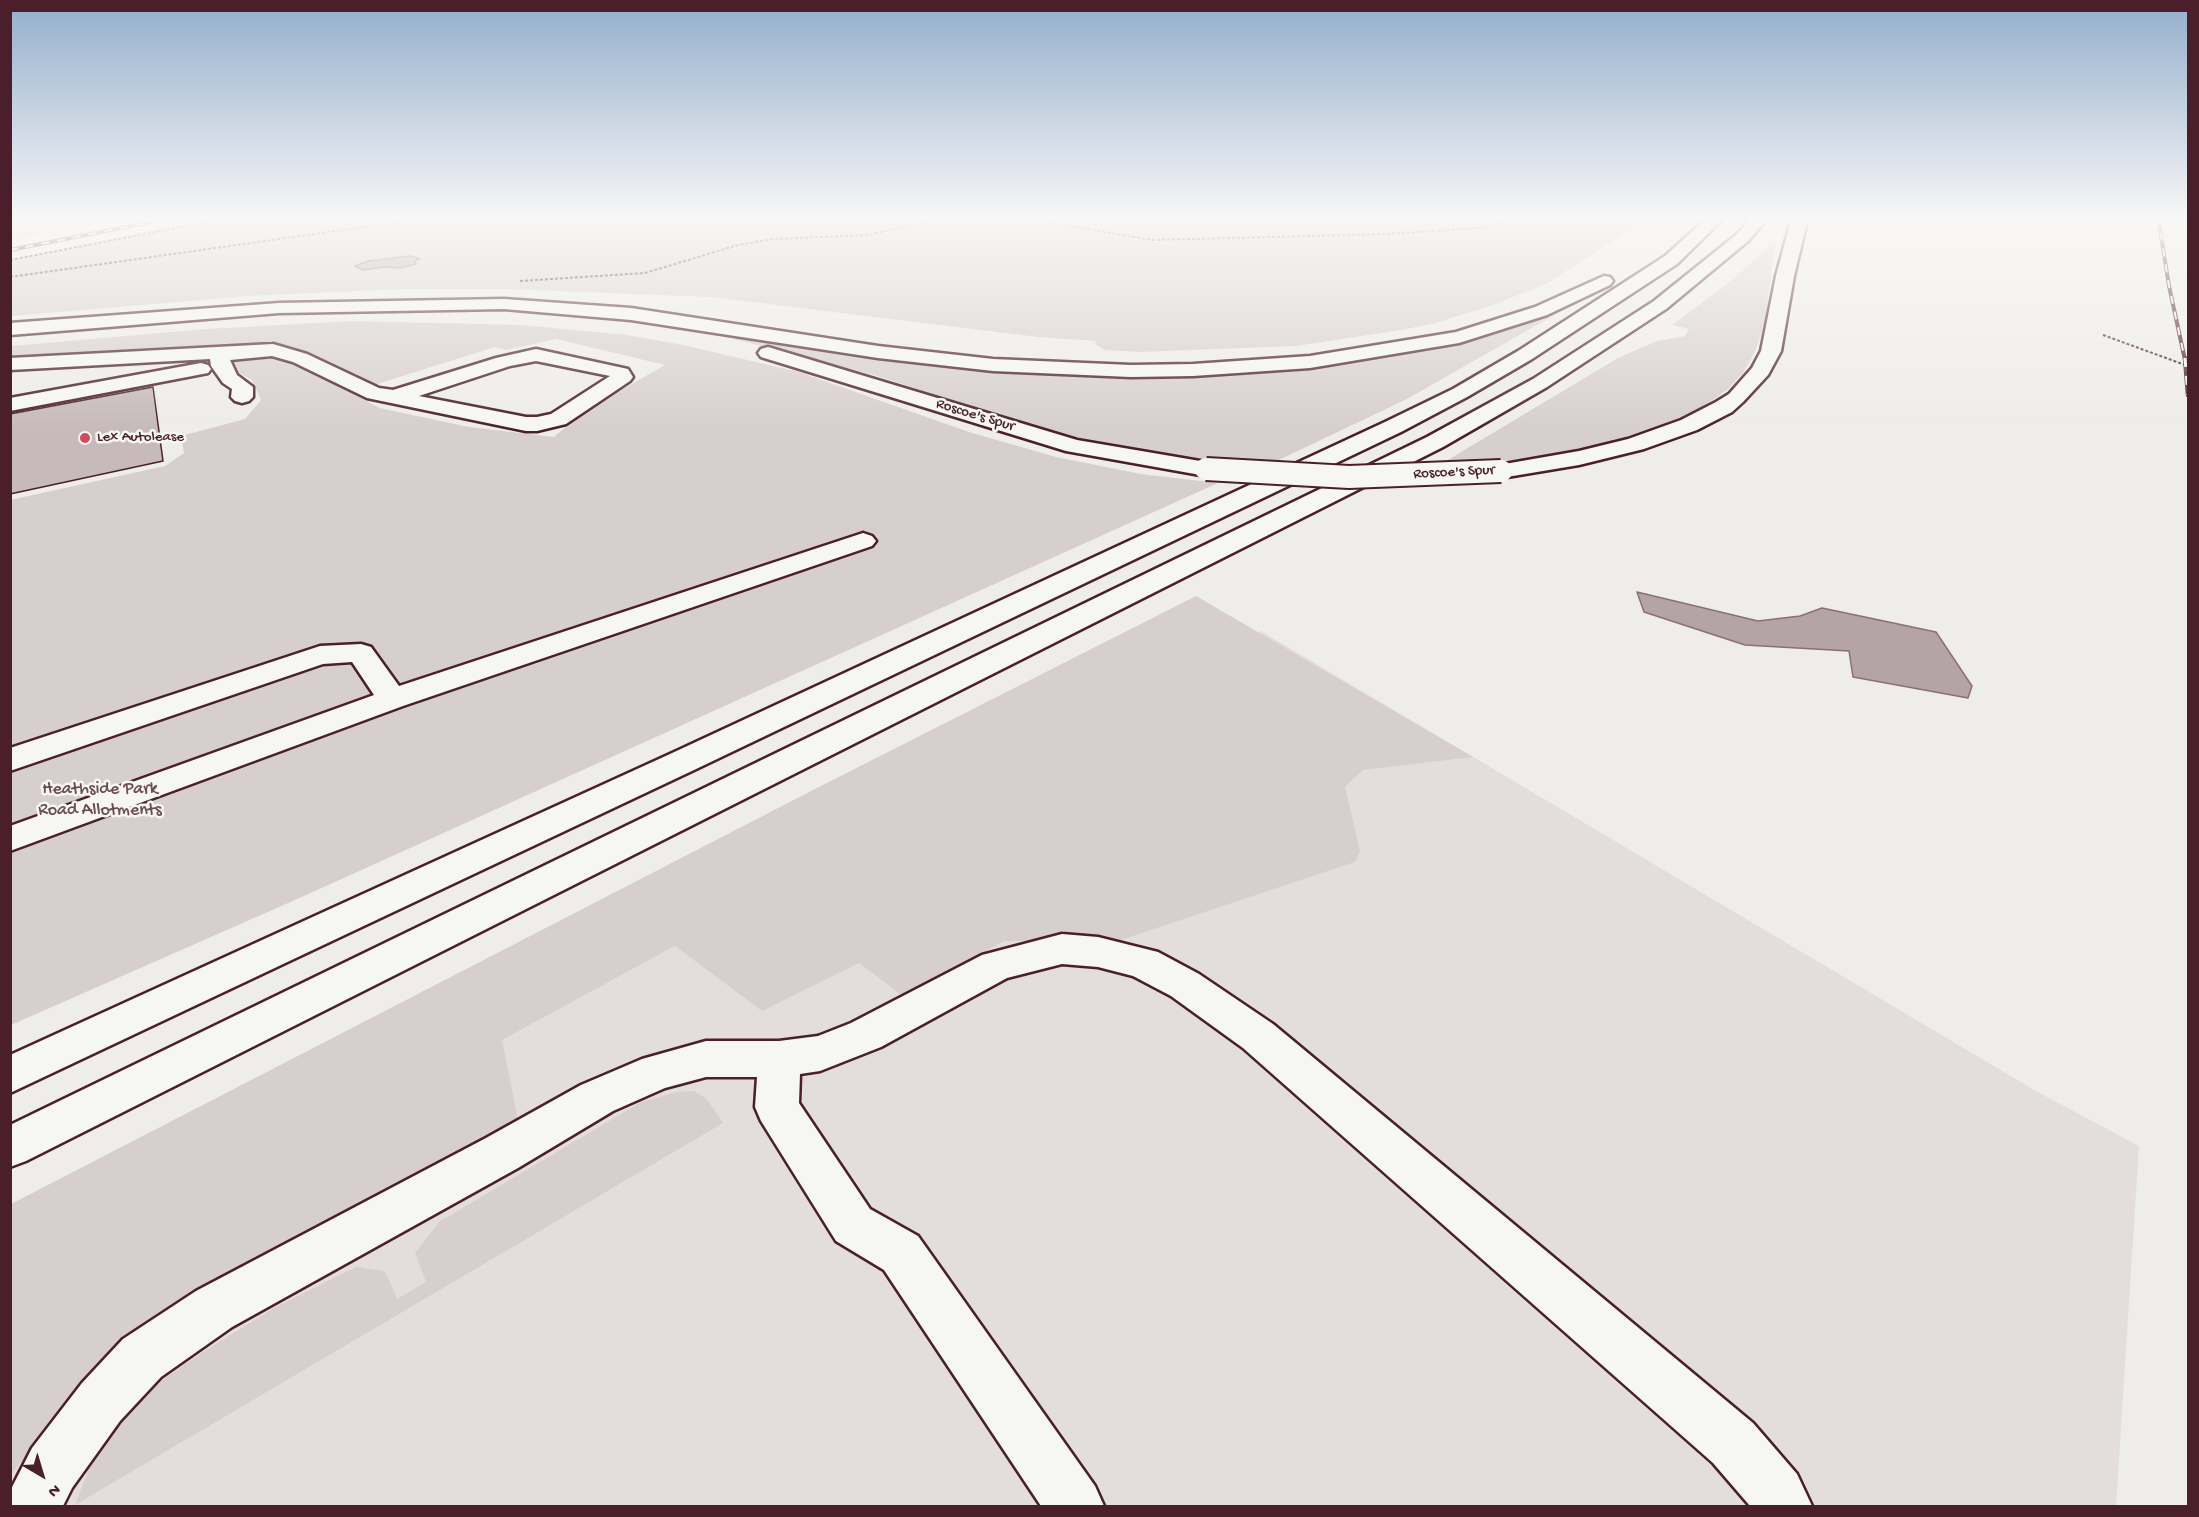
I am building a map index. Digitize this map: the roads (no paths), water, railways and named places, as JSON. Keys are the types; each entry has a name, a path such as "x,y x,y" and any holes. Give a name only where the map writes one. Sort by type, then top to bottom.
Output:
{"main road":[{"path":"10,329 279,308 504,304 631,314 878,352 993,365 1131,371 1251,368 1388,351 1459,337 1511,322 1594,288"},
{"path":"10,1075 1393,427 1460,393 1628,288"},
{"path":"10,1147 1435,442 1540,383 1660,305 1681,288"},
{"name":"Roscoe's Spur","path":"10,338 338,315 476,314 584,320 656,329 743,346 828,369 994,423 1074,446 1206,469 1349,477 1501,471 1579,458 1636,444 1689,425 1724,407 1736,398 1761,370 1771,351 1783,288"},
{"path":"10,405 224,358 273,350 300,358 374,394 394,398 537,424 558,419 623,377 621,373 610,370 527,356 394,398"},
{"path":"10,364 224,358"},
{"path":"224,358 230,379 243,387 242,397"},
{"path":"10,839 392,699 863,541"},
{"path":"10,760 320,655 361,653 392,699"},
{"path":"33,1506 52,1468 101,1402 142,1358 214,1309 502,1153 597,1098 647,1076 706,1059 779,1059 820,1053 866,1035 996,966 1062,949 1098,952 1144,963 1185,985 1258,1036 1733,1443 1777,1494 1783,1506"},
{"path":"779,1059 777,1107 853,1226 901,1253 1075,1506"}],"railway":[{"path":"2169,288 2185,360"},
{"path":"2185,358 2188,395"}],"place":[{"name":"Lex Autolease","path":"85,438"}],"park label":[{"name":"Heathside Park Road Allotments","path":"100,800"}]}
